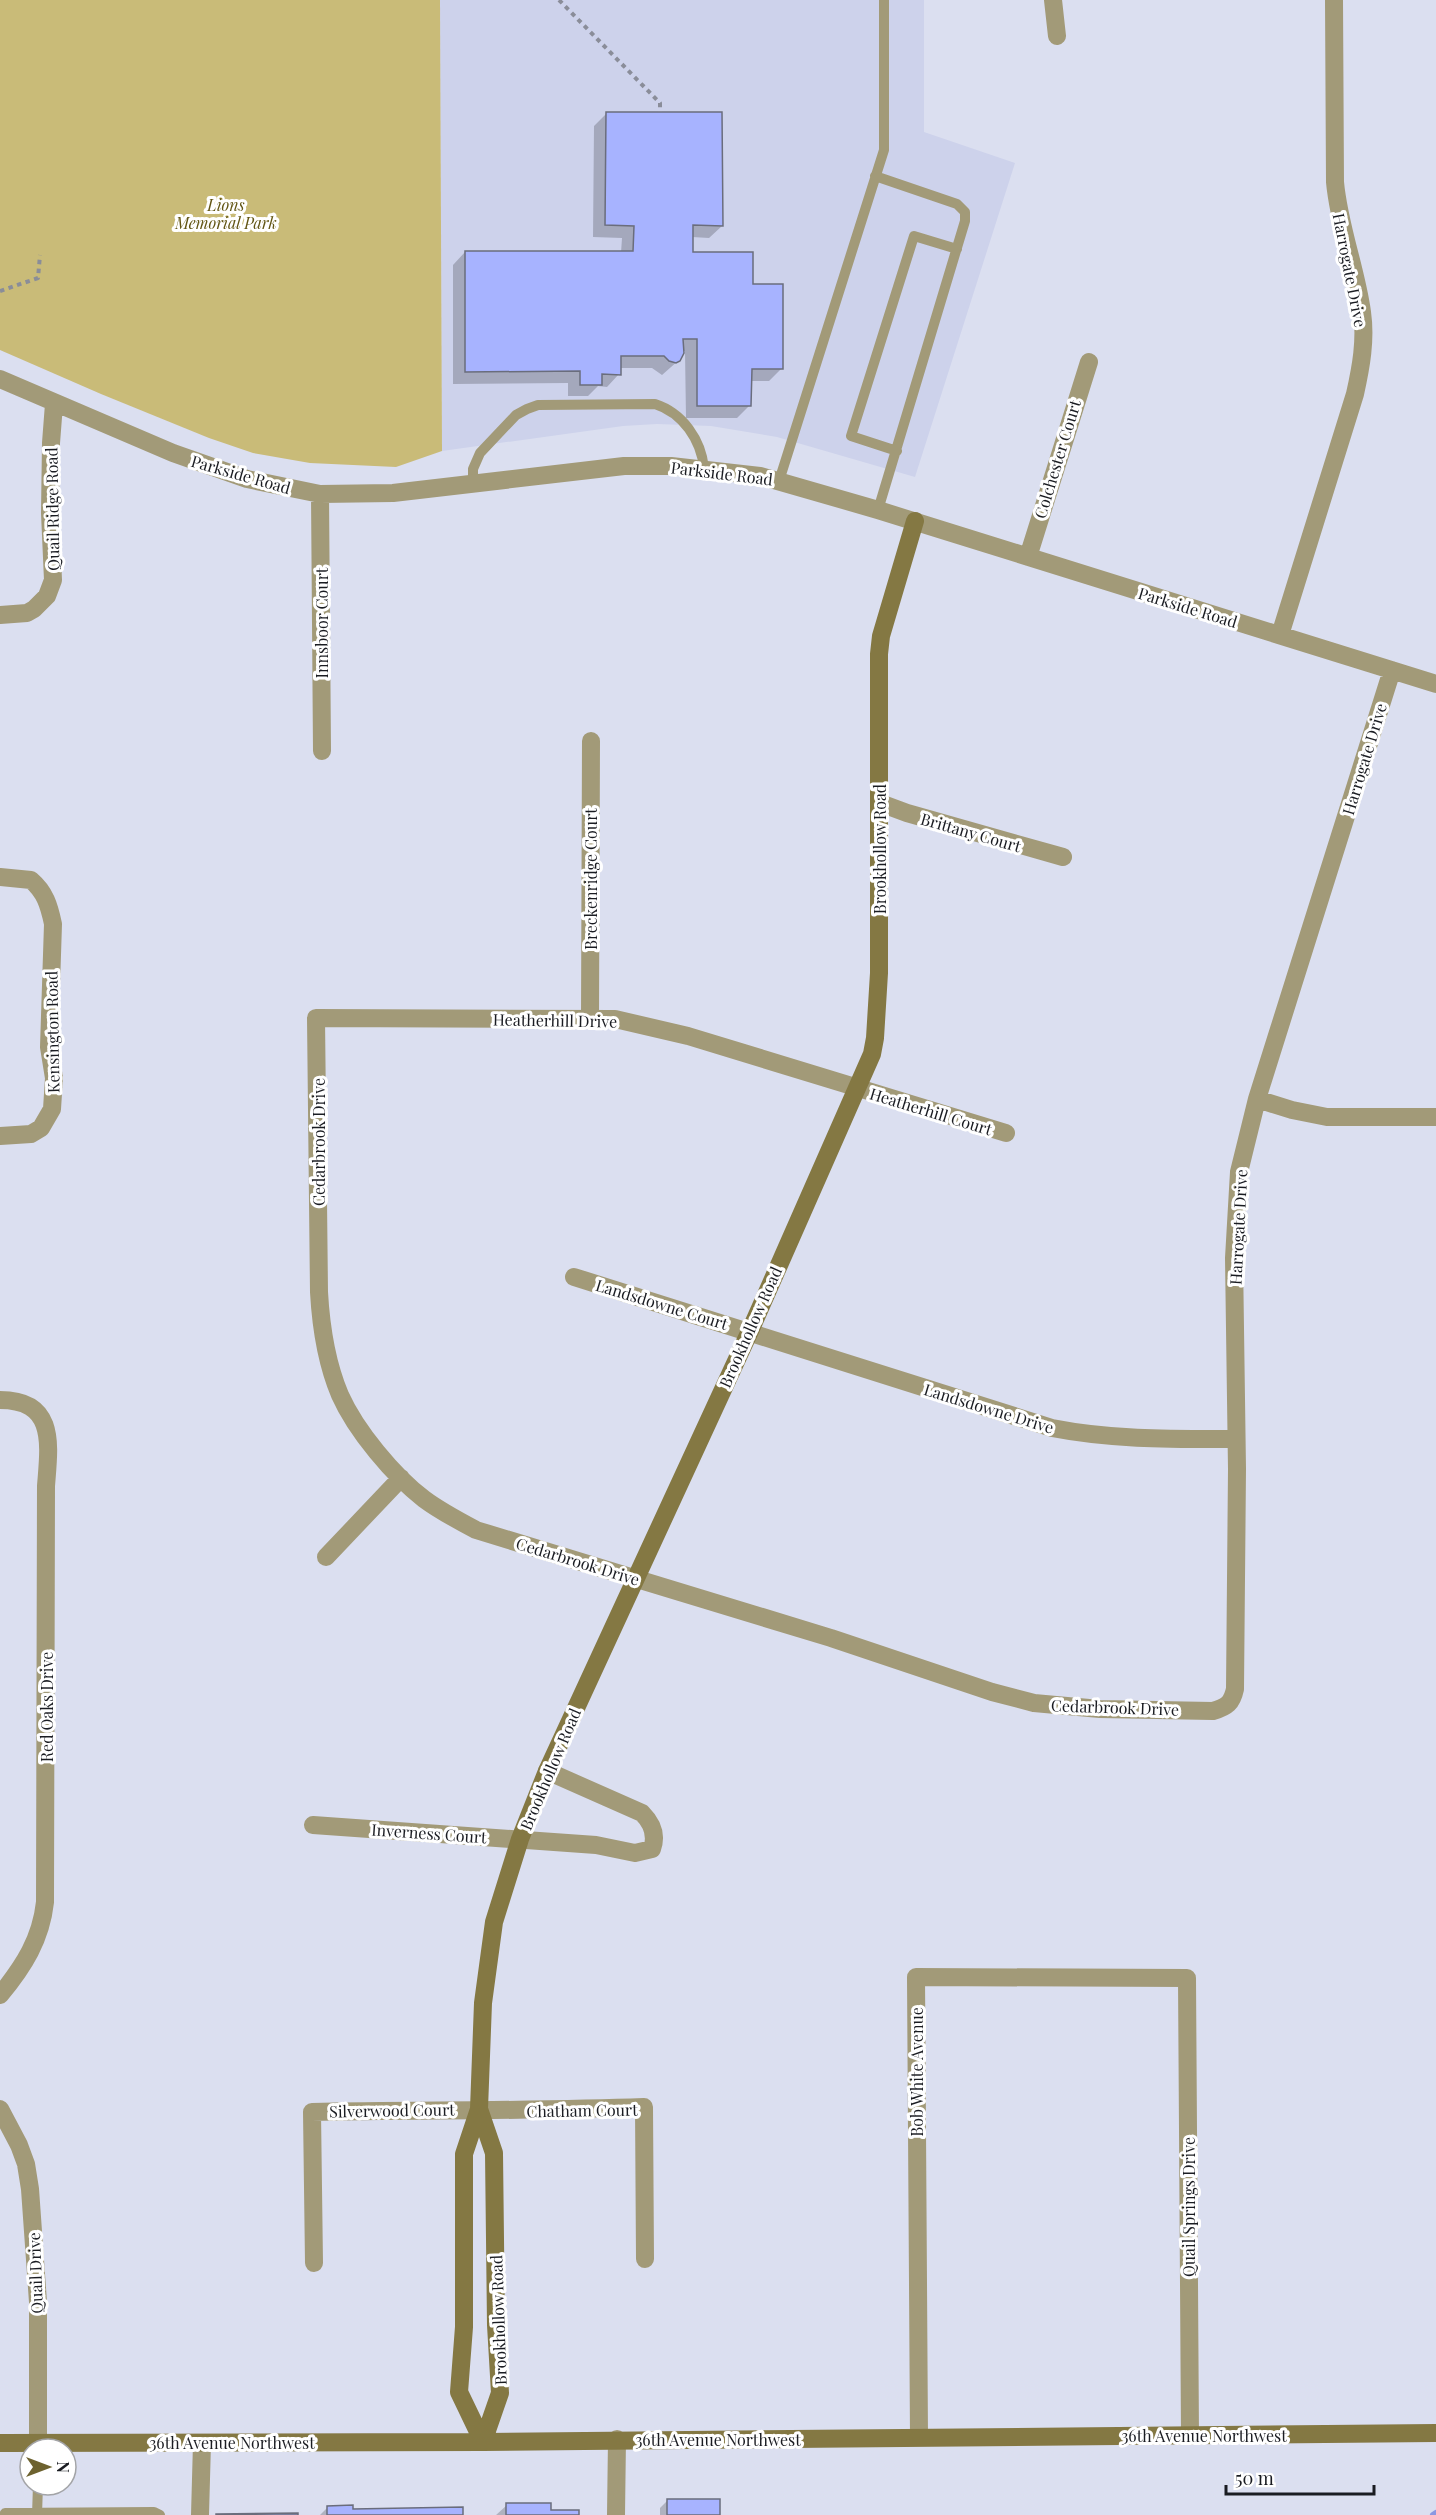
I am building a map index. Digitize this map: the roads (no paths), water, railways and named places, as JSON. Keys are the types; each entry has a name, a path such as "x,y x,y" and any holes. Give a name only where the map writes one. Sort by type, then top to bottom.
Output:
{"street":[{"path":"1053,0 1058,36"},
{"name":"Harrogate Drive","path":"1280,635 1355,394 1362,355 1362,312 1338,212 1335,182 1334,0"},
{"name":"Colchester Court","path":"1028,557 1089,362"},
{"name":"Parkside Road","path":"0,379 172,453 247,479 320,494 393,493 624,466 704,468 779,481 915,521 1436,684"},
{"name":"Quail Ridge Road","path":"0,615 27,613 34,609 47,597 53,580 50,501 54,404"},
{"name":"Innsboor Court","path":"320,494 322,751"},
{"name":"Brookhollow Road","path":"483,2442 459,2392 464,2327 464,2154 479,2109 483,2003 494,1922 520,1839 547,1771 750,1331 872,1054 879,973 879,654 881,636 915,521"},
{"name":"Harrogate Drive","path":"1233,1698 1235,1689 1235,1210 1239,1173 1257,1099 1392,670"},
{"name":"Breckenridge Court","path":"590,1018 591,741"},
{"name":"Brittany Court","path":"880,803 907,813 1063,857"},
{"name":"Kensington Road","path":"0,877 31,879 47,899 52,924 49,1047 54,1078 52,1109 41,1128 31,1134 0,1136"},
{"name":"Heatherhill Drive","path":"316,1018 615,1019 657,1027 857,1088"},
{"name":"Cedarbrook Drive","path":"316,1018 319,1292 326,1351 341,1398 362,1431 401,1478 425,1499 476,1530 831,1638 992,1692 1035,1703 1100,1709 1213,1711 1224,1708 1233,1698"},
{"name":"Heatherhill Court","path":"857,1088 1006,1133"},
{"path":"1257,1099 1292,1110 1327,1117 1436,1117"},
{"name":"Landsdowne Court","path":"574,1277 750,1331"},
{"name":"Landsdowne Drive","path":"750,1331 1052,1428 1090,1436 1136,1439 1236,1438"},
{"name":"Red Oaks Drive","path":"0,1400 20,1402 35,1411 45,1424 49,1442 46,1486 45,1902 43,1918 30,1954 0,1995"},
{"path":"326,1557 401,1478"},
{"name":"Inverness Court","path":"312,1825 596,1845 635,1853 652,1849 654,1843 651,1822 642,1813 547,1771"},
{"name":"Bob White Avenue","path":"919,2438 916,1977 1187,1978"},
{"name":"Quail Springs Drive","path":"1187,1978 1190,2436"},
{"name":"Chatham Court","path":"479,2109 524,2111 644,2107 645,2259"},
{"name":"Quail Drive","path":"0,2109 19,2145 26,2164 30,2189 38,2302 38,2437"},
{"name":"Brookhollow Road","path":"479,2109 495,2152 496,2325 500,2393 483,2442"},
{"name":"Silverwood Court","path":"314,2263 312,2112 479,2109"},
{"name":"36th Avenue Northwest","path":"78,2445 1436,2433"},
{"path":"616,2515 617,2439"},
{"name":"36th Avenue Northwest","path":"0,2443 18,2444"},
{"path":"200,2515 202,2443"}],"lane":[{"path":"779,481 884,150 884,0"},
{"path":"875,176 957,204 965,212 965,221 957,249 878,510"},
{"path":"897,451 850,436 915,236 957,249"},
{"path":"473,484 473,469 480,453 516,415 538,405 655,404 664,407 682,421 694,436 702,452 704,468"},
{"path":"37,2514 38,2497"},
{"path":"4,2515 5,2513 154,2512 160,2515"}],"park label":[{"name":"Lions Memorial Park","path":"226,213"}]}
